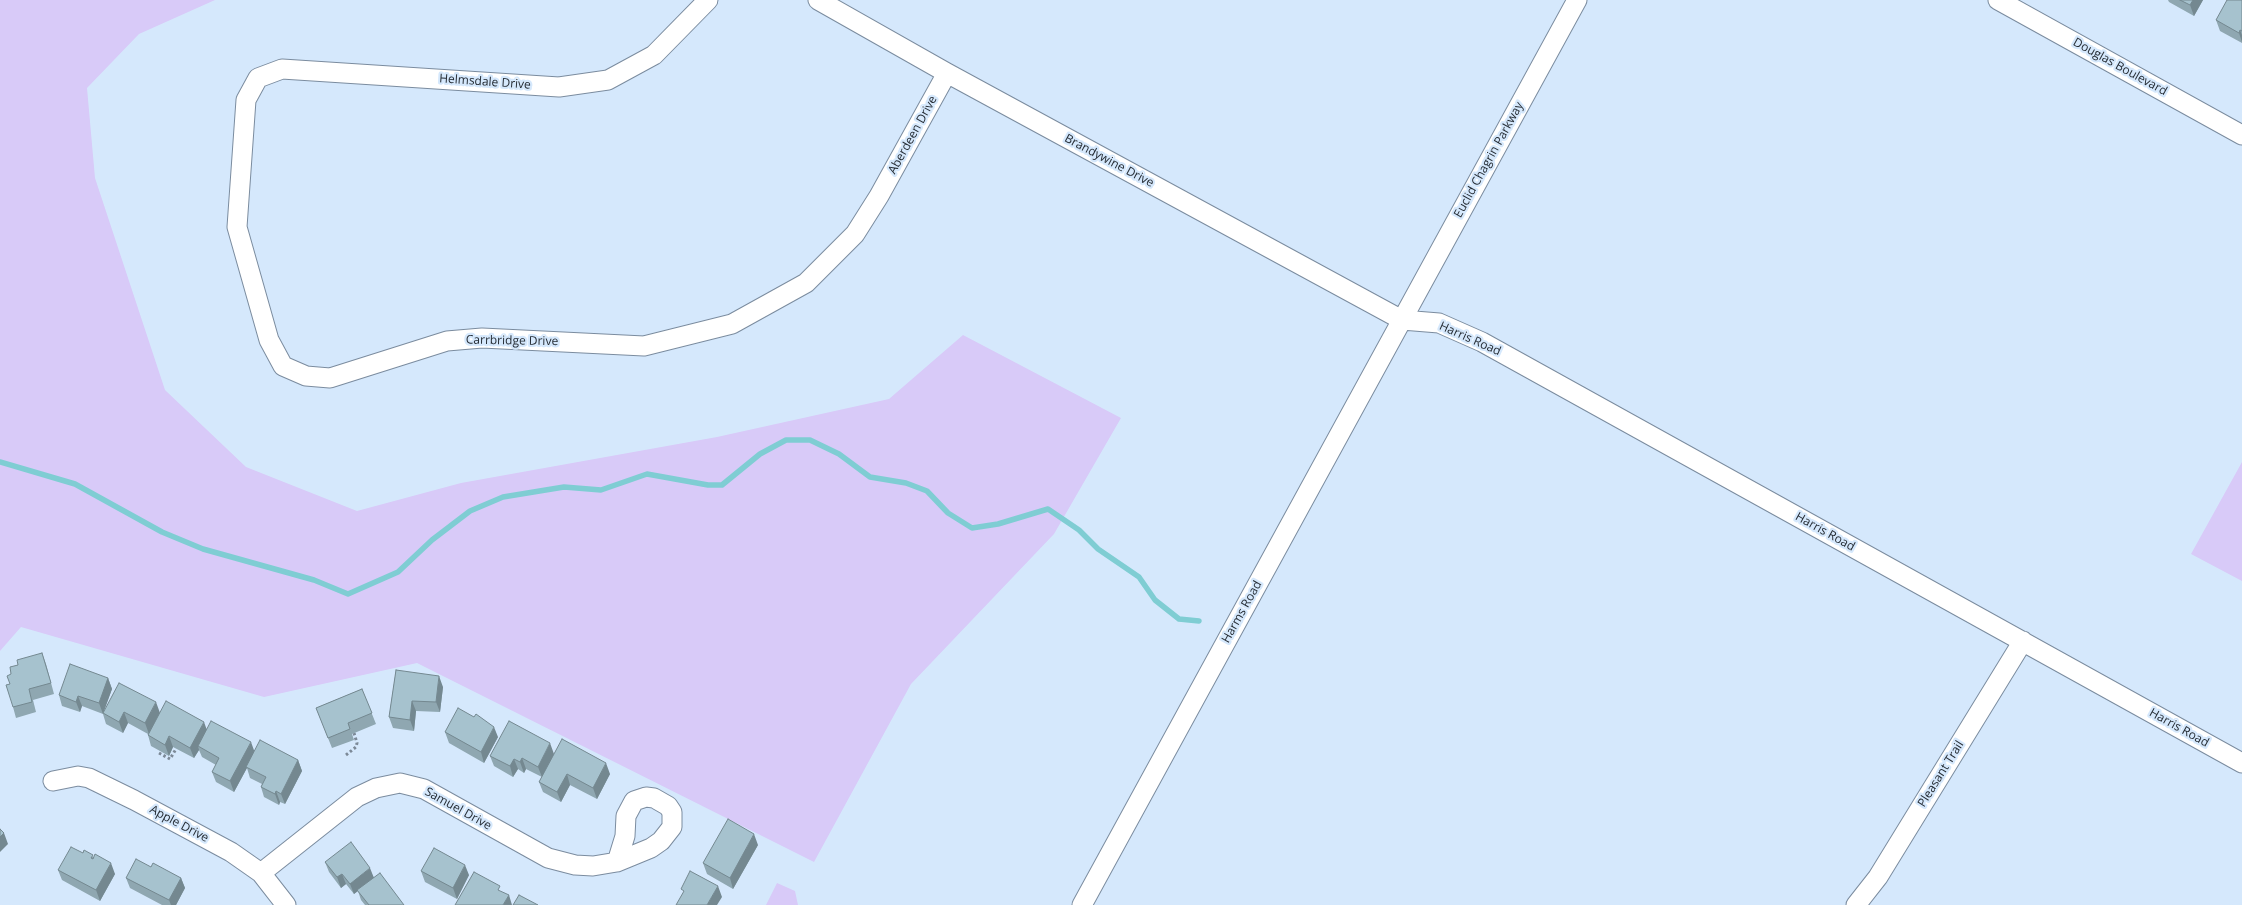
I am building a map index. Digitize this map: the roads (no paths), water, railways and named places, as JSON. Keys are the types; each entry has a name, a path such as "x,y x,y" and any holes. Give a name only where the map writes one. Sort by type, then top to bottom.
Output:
{"street":[{"name":"Helmsdale Drive","path":"246,100 258,78 282,69 559,87 608,80 654,55 708,0"},
{"name":"Brandywine Drive","path":"818,0 947,73 1402,320"},
{"name":"Euclid Chagrin Parkway","path":"1402,320 1577,0"},
{"name":"Douglas Boulevard","path":"1998,0 2242,135"},
{"name":"Aberdeen Drive","path":"879,196 947,73"},
{"name":"Carrbridge Drive","path":"246,100 237,227 269,340 284,366 306,376 330,378 447,341 482,338 644,346 732,324 806,283 855,234 879,196"},
{"name":"Harris Road","path":"1402,320 1439,323 1482,342 2242,763"},
{"name":"Harms Road","path":"1082,905 1402,320"},
{"name":"Pleasant Trail","path":"1856,905 1878,877 2023,641"},
{"name":"Apple Drive","path":"53,781 78,776 102,783 231,852 261,872 286,905"},
{"name":"Samuel Drive","path":"261,872 357,797 376,788 400,783 424,789 548,858 575,865 593,866 617,862"}],"waterway":[{"path":"0,462 75,484 162,532 203,549 314,580 348,594 398,572 432,540 470,511 503,497 564,487 601,490 647,474 708,485 722,485 760,454 786,440 810,440 839,454 870,477 906,483 927,491 948,513 972,528 998,524 1048,509 1079,530 1098,549 1139,577 1155,600 1179,619 1199,621"}]}
